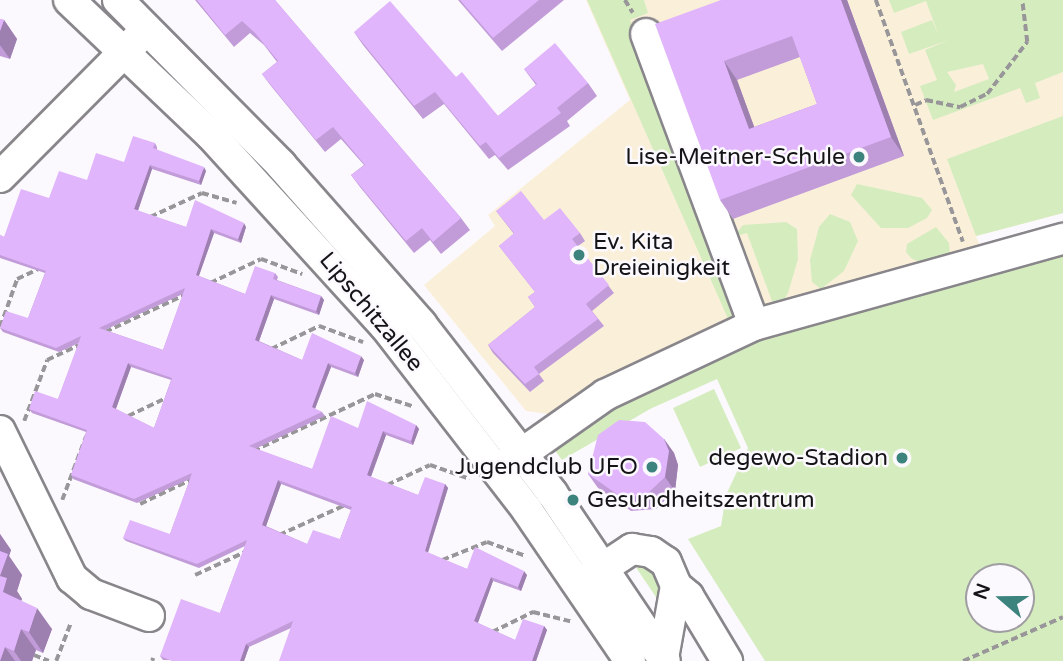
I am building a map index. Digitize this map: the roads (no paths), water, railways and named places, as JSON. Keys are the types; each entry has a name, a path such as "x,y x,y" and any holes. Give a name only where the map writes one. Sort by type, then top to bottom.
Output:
{"street":[{"name":"Lipschitzallee","path":"69,0 125,51 327,259 488,476 579,584 630,661"},
{"name":"Lipschitzallee","path":"118,0 349,240 522,453 604,567 664,659"},
{"path":"0,177 147,28"},
{"path":"646,34 754,325"},
{"path":"488,476 605,395 754,325 1063,239"},
{"path":"11,430 72,578 101,600 149,616"},
{"path":"579,584 632,550 651,552 666,562 676,586 688,596 727,661"},
{"path":"664,659 676,586"}],"place":[{"name":"Lise-Meitner-Schule","path":"859,157"},
{"name":"Ev. Kita Dreieinigkeit","path":"579,255"},
{"name":"degewo-Stadion","path":"902,458"},
{"name":"Jugendclub UFO","path":"652,467"},
{"name":"Gesundheitszentrum","path":"573,500"}]}
